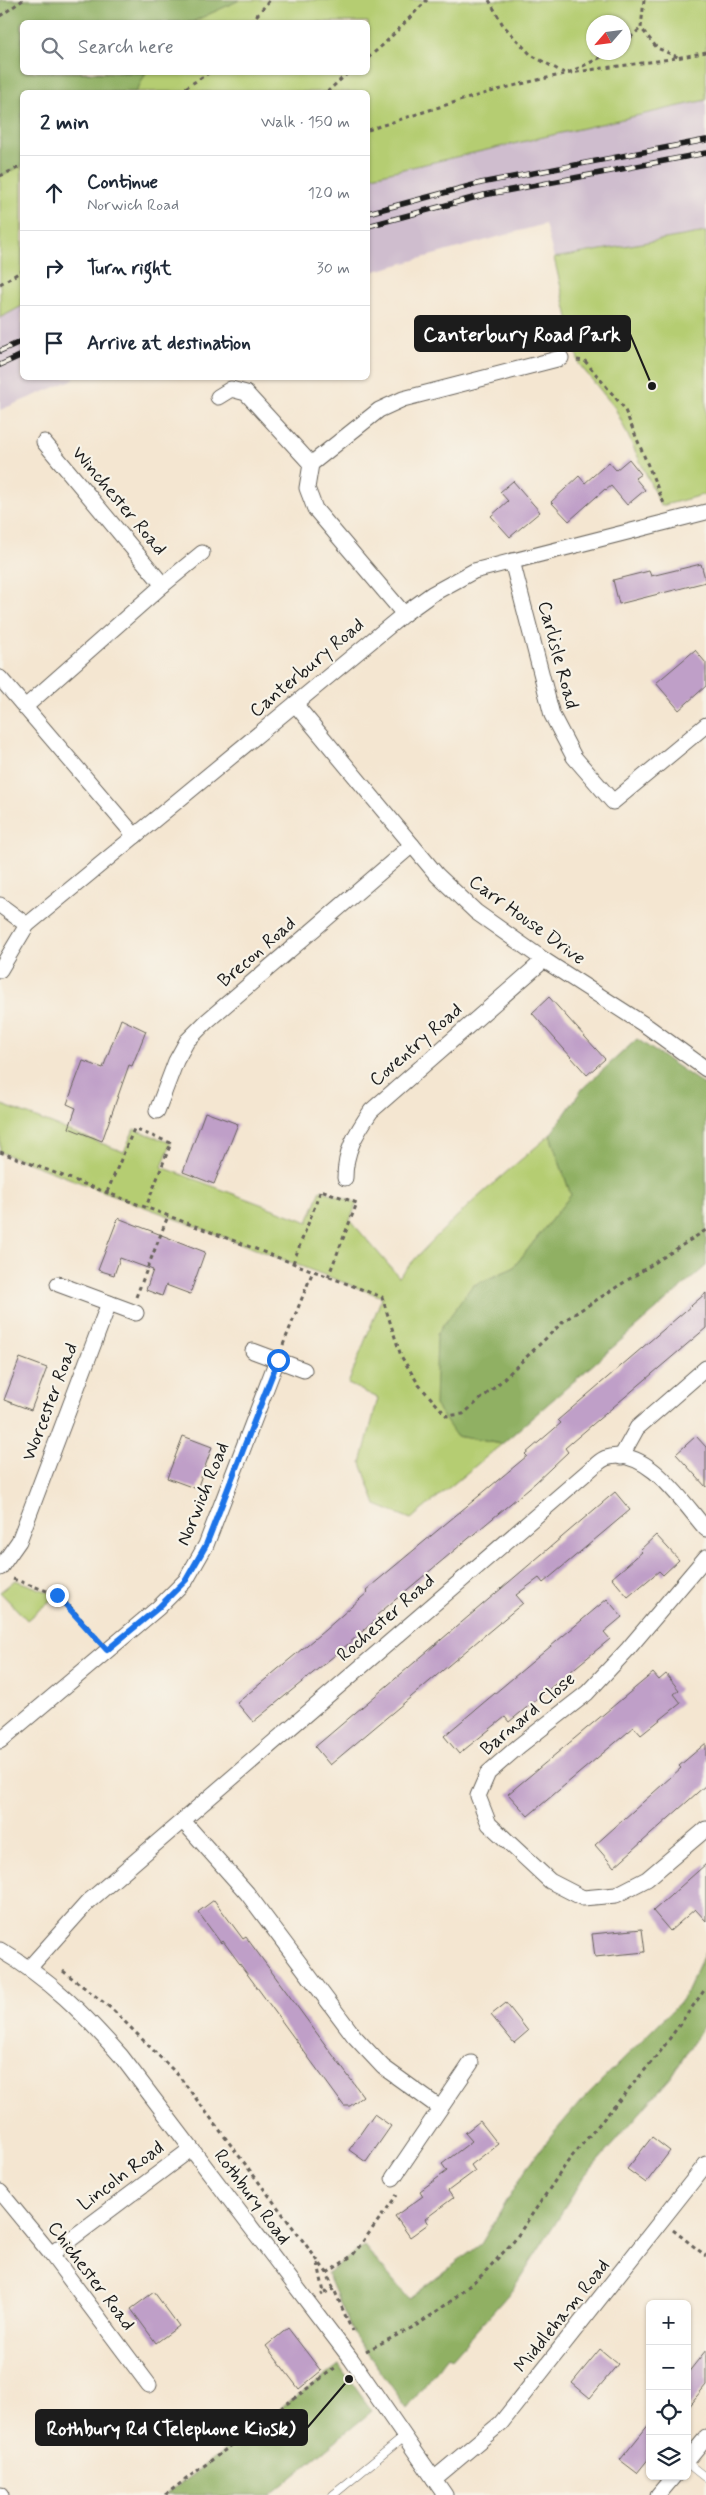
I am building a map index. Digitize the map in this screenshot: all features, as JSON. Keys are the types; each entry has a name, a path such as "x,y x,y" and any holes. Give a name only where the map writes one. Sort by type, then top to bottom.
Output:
{"street":[{"path":"404,614 315,509 307,488 311,464 379,410 403,399 561,358"},
{"path":"218,397 231,389 246,393 311,464"},
{"name":"Winchester Road","path":"44,442 163,585"},
{"name":"Canterbury Road","path":"0,970 27,925 404,614 432,594 474,571 706,512"},
{"name":"Winchester Road","path":"25,707 202,553"},
{"name":"Carlisle Road","path":"512,561 552,715 574,757 613,802 706,724"},
{"path":"0,678 135,836"},
{"name":"Carr House Drive","path":"295,704 437,876 476,912 544,960 648,1027 706,1069"},
{"name":"Brecon Road","path":"157,1110 176,1061 187,1041 207,1021 412,845"},
{"path":"0,904 27,925"},
{"name":"Coventry Road","path":"345,1178 345,1160 355,1135 371,1111 544,960"},
{"path":"58,1284 133,1312"},
{"name":"Worcester Road","path":"4,1572 19,1541 109,1303"},
{"path":"254,1351 304,1370"},
{"name":"Norwich Road","path":"0,1742 158,1608 186,1580 206,1545 278,1360"},
{"path":"706,1368 636,1428 621,1457 638,1460 655,1471 706,1529"},
{"name":"Rochester Road","path":"30,1967 88,1902 593,1466 606,1458 621,1457"},
{"name":"Barnard Close","path":"706,1557 628,1649 587,1693 519,1746 488,1773 478,1796 489,1824 550,1882 583,1898 616,1895 647,1879 706,1829"},
{"path":"183,1821 247,1893 354,2036 383,2066 440,2108"},
{"name":"Rothbury Road","path":"0,1950 30,1967 80,2010 121,2056 351,2359 445,2495"},
{"path":"393,2178 470,2063"},
{"name":"Lincoln Road","path":"51,2254 191,2149"},
{"name":"Middleham Road","path":"434,2479 501,2423 706,2164"},
{"name":"Chichester Road","path":"0,2192 51,2254 149,2385"},
{"path":"691,2457 706,2438"},
{"path":"658,2495 671,2480"}],"lane":[{"path":"333,2495 405,2436"},
{"path":"691,2465 706,2478"}],"path":[{"path":"0,16 23,0"},
{"path":"253,20 270,0"},
{"path":"370,56 427,0"},
{"path":"489,0 503,25 531,55 566,74"},
{"path":"631,36 640,28 644,0"},
{"path":"640,28 657,48 680,58"},
{"path":"370,129 437,107 566,74 680,58 706,52"},
{"path":"566,74 595,60"},
{"path":"182,90 205,75"},
{"path":"329,90 346,75"},
{"path":"0,176 20,167"},
{"path":"0,284 20,272"},
{"path":"561,358 585,360 624,408 671,521"},
{"path":"107,1192 134,1129 171,1143 146,1207"},
{"path":"0,1152 382,1297 401,1356 419,1385 447,1416 463,1414 564,1320 706,1230"},
{"path":"293,1263 321,1190 357,1203 328,1277"},
{"path":"133,1312 168,1216"},
{"path":"278,1360 313,1271"},
{"path":"4,1572 60,1596 107,1650"},
{"path":"60,1969 112,2009 178,2076 318,2260 327,2273 353,2333 351,2359"},
{"path":"166,2495 338,2365 419,2324 451,2302 488,2268 514,2241 569,2160 660,2052 706,1988"},
{"path":"327,2273 353,2255 403,2187 393,2178"},
{"path":"662,2222 706,2256"},
{"path":"318,2260 324,2293"},
{"path":"309,2305 324,2293 334,2289"}],"shaded area":[{"path":"706,100 706,232 554,258 545,224 370,272 370,177"},
{"path":"20,307 20,380 72,380 0,410 0,318"}],"green space":[{"path":"0,0 706,0 706,100 370,177 370,90 20,90 20,307 0,318"},
{"path":"0,0 240,0 196,20 20,20 20,75 145,75 137,90 20,90 20,167 0,176"},
{"path":"706,232 706,494 661,506 615,408 579,364 554,258"},
{"path":"637,1039 706,1086 706,1266 502,1444 456,1436 435,1405 437,1334 472,1286 513,1268 571,1195 550,1135 583,1088"},
{"path":"0,1104 124,1152 134,1129 171,1143 162,1167 308,1222 321,1190 357,1203 350,1220 399,1277 453,1221 550,1135 571,1195 513,1268 472,1286 456,1436 502,1444 411,1519 376,1505 361,1463 378,1398 348,1384 382,1297 0,1152"},
{"path":"15,1580 57,1595 27,1620 0,1592"},
{"path":"706,1950 706,2022 672,2076 585,2176 513,2289 452,2358 448,2356 407,2408 353,2333 327,2273 364,2246 409,2299 481,2244 528,2166 553,2134 581,2101 679,2003 686,1993"},
{"path":"339,2365 372,2411 270,2495 165,2495"}],"building":[{"path":"629,459 641,474 635,478 645,490 627,505 611,486 605,489 569,521 551,502 579,476 585,483 609,462 616,470"},
{"path":"513,481 540,512 510,537 491,516 508,501 500,492"},
{"path":"701,564 706,582 619,604 613,580 649,571 651,576"},
{"path":"695,650 706,663 706,686 679,710 656,683"},
{"path":"549,997 605,1059 587,1075 532,1013"},
{"path":"121,1019 146,1031 132,1066 129,1065 102,1141 69,1128 76,1108 67,1104 83,1061 103,1068"},
{"path":"205,1112 238,1124 214,1184 183,1172"},
{"path":"118,1218 205,1252 190,1294 166,1285 162,1296 146,1290 153,1270 120,1258 114,1275 98,1270"},
{"path":"706,1293 706,1328 565,1448 568,1452 535,1483 377,1615 379,1617 340,1651 253,1722 237,1703 325,1630 368,1592 366,1590 527,1456 525,1454 561,1423 558,1420"},
{"path":"20,1358 47,1368 31,1410 4,1400"},
{"path":"183,1436 212,1447 197,1489 167,1478"},
{"path":"696,1436 706,1447 706,1487 676,1454"},
{"path":"615,1492 630,1510 543,1583 539,1578 516,1595 523,1603 330,1765 315,1747"},
{"path":"656,1535 679,1560 663,1575 659,1571 628,1597 612,1578 642,1552 640,1550"},
{"path":"607,1599 622,1617 604,1632 610,1639 509,1722 505,1717 459,1754 444,1736"},
{"path":"653,1673 659,1680 666,1674 679,1690 674,1694 681,1703 641,1735 634,1727 528,1816 508,1794"},
{"path":"706,1743 706,1785 614,1867 595,1845"},
{"path":"706,1864 706,1921 695,1909 670,1931 653,1911"},
{"path":"214,1900 243,1939 246,1937 363,2096 350,2106 344,2106 223,1941 221,1943 198,1912"},
{"path":"642,1929 645,1952 595,1957 592,1934"},
{"path":"506,2003 528,2031 514,2043 491,2015"},
{"path":"374,2114 391,2126 366,2162 349,2150"},
{"path":"480,2121 498,2144 471,2165 475,2171 448,2191 453,2198 425,2219 428,2224 410,2237 395,2216 423,2196 420,2191 447,2171 442,2164 472,2141 465,2133"},
{"path":"652,2137 670,2151 646,2183 627,2169"},
{"path":"154,2292 179,2326 156,2343 131,2309"},
{"path":"288,2328 321,2371 299,2389 266,2346"},
{"path":"600,2349 618,2364 590,2398 572,2383"},
{"path":"706,2350 706,2385 691,2403 691,2390 691,2369"},
{"path":"646,2428 646,2462 637,2473 620,2460"}],"railway":[{"path":"370,212 481,183 706,140"},
{"path":"370,225 484,195 706,153"},
{"path":"0,351 20,342"},
{"path":"0,365 20,356"}],"place":[{"name":"Canterbury Road Park","path":"652,386"},
{"name":"Rothbury Rd (Telephone Kiosk)","path":"349,2379"}],"route":[{"path":"57,1595 60,1596 107,1650 158,1608 186,1580 206,1545 278,1360"}]}
